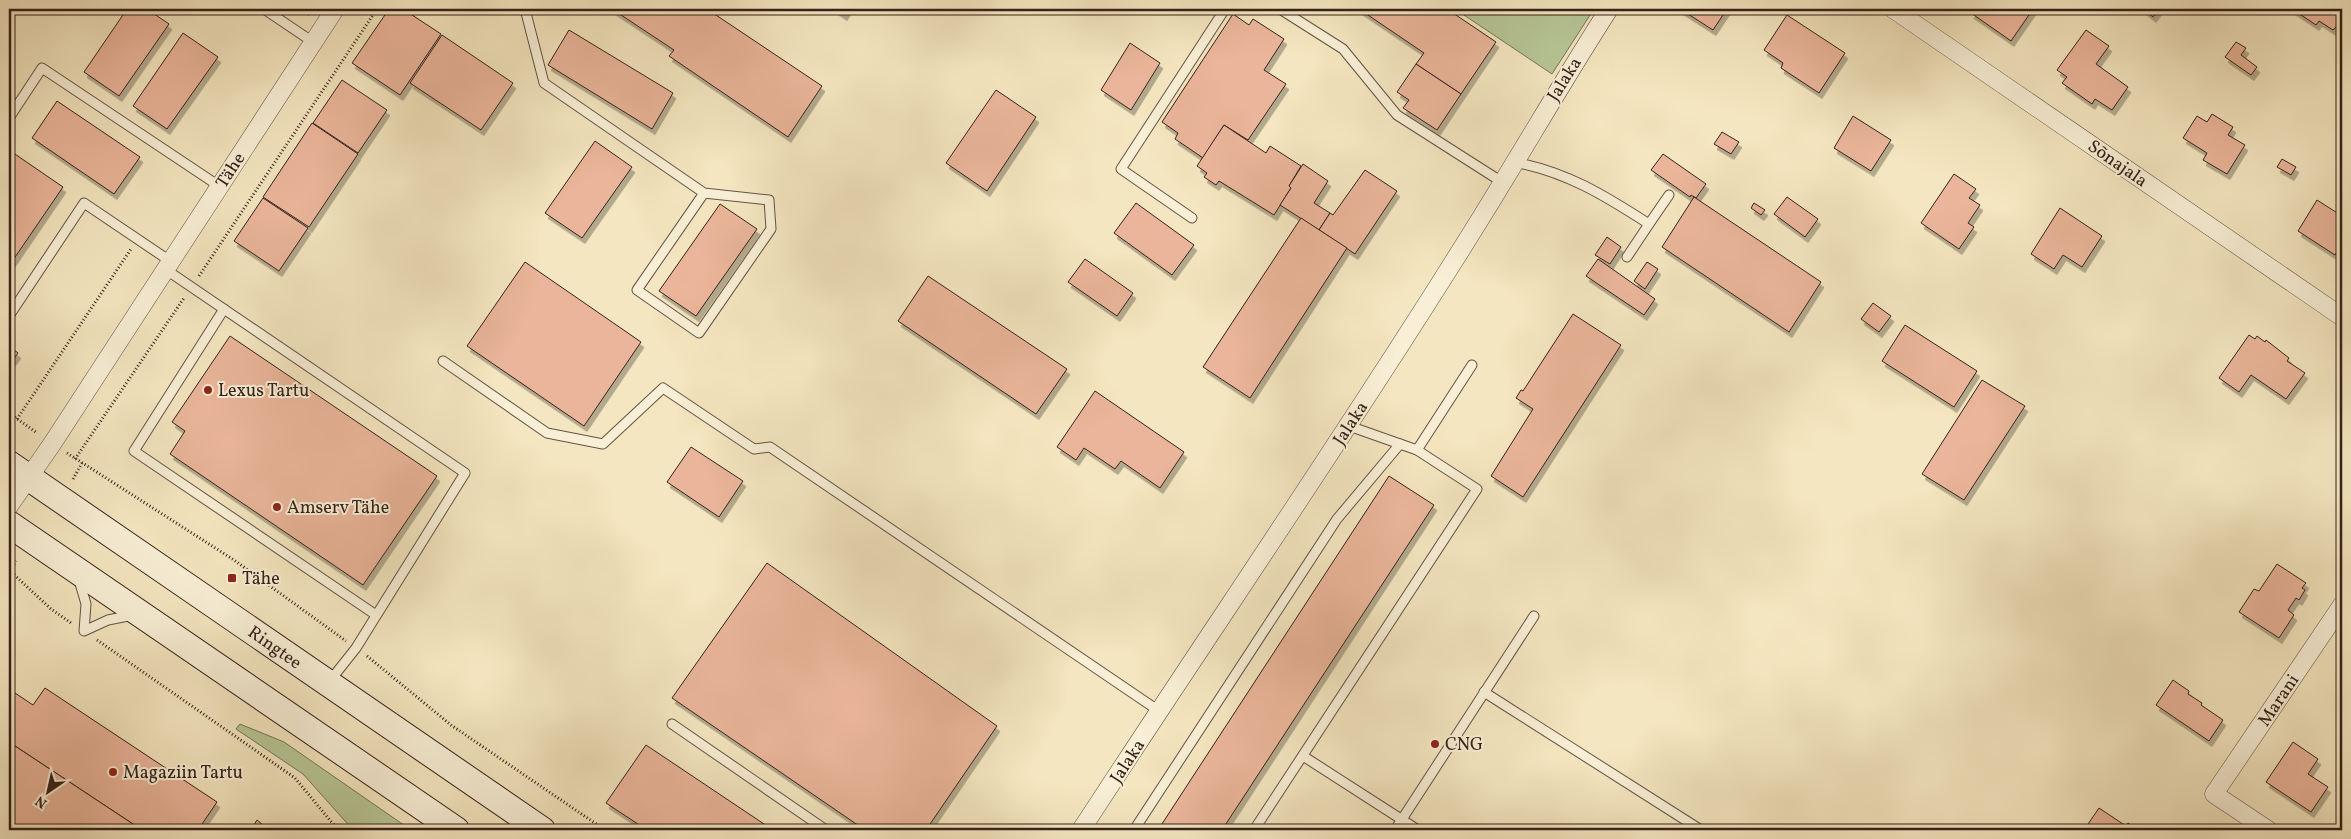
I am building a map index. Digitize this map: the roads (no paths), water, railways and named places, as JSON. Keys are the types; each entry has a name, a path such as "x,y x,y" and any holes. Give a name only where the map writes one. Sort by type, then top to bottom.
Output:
{"main road":[{"name":"Ringtee","path":"19,470 542,830"},
{"path":"9,524 456,830"}],"street":[{"name":"Tähe","path":"9,506 19,470 52,444 335,9"},
{"name":"Jalaka","path":"1081,830 1348,426 1453,262 1609,9"},
{"name":"Sõnajala","path":"1893,9 2342,317"},
{"name":"Marani","path":"2268,830 2214,794 2342,605"}],"lane":[{"path":"9,15 13,9"},
{"path":"264,9 313,42"},
{"path":"525,9 544,83 704,192 769,200 771,229 699,333 637,290 704,192"},
{"path":"1192,218 1121,169 1225,9"},
{"path":"1280,9 1343,49 1397,115 1502,182"},
{"path":"9,118 42,68 219,186"},
{"path":"1514,162 1536,166 1570,177 1602,194 1649,224"},
{"path":"1626,257 1669,195"},
{"path":"9,316 84,203 138,239 192,287 465,473 356,648 328,683"},
{"path":"224,308 134,451 376,615"},
{"path":"443,361 547,433 603,444 664,388 754,449 770,447 1159,711"},
{"path":"1417,450 1472,365"},
{"path":"1254,830 1476,489 1417,450 1348,426"},
{"path":"1134,830 1337,519 1400,444"},
{"path":"76,570 86,604 84,631 108,620 140,613"},
{"path":"1395,830 1534,616"},
{"path":"1484,692 1701,830"},
{"path":"672,724 826,830"},
{"path":"1303,756 1418,830"}],"place":[{"name":"Lexus Tartu","path":"208,390"},
{"name":"Amserv Tähe","path":"277,507"},
{"name":"Tähe","path":"232,578"},
{"name":"CNG","path":"1435,744"},
{"name":"Magaziin Tartu","path":"113,772"}]}
